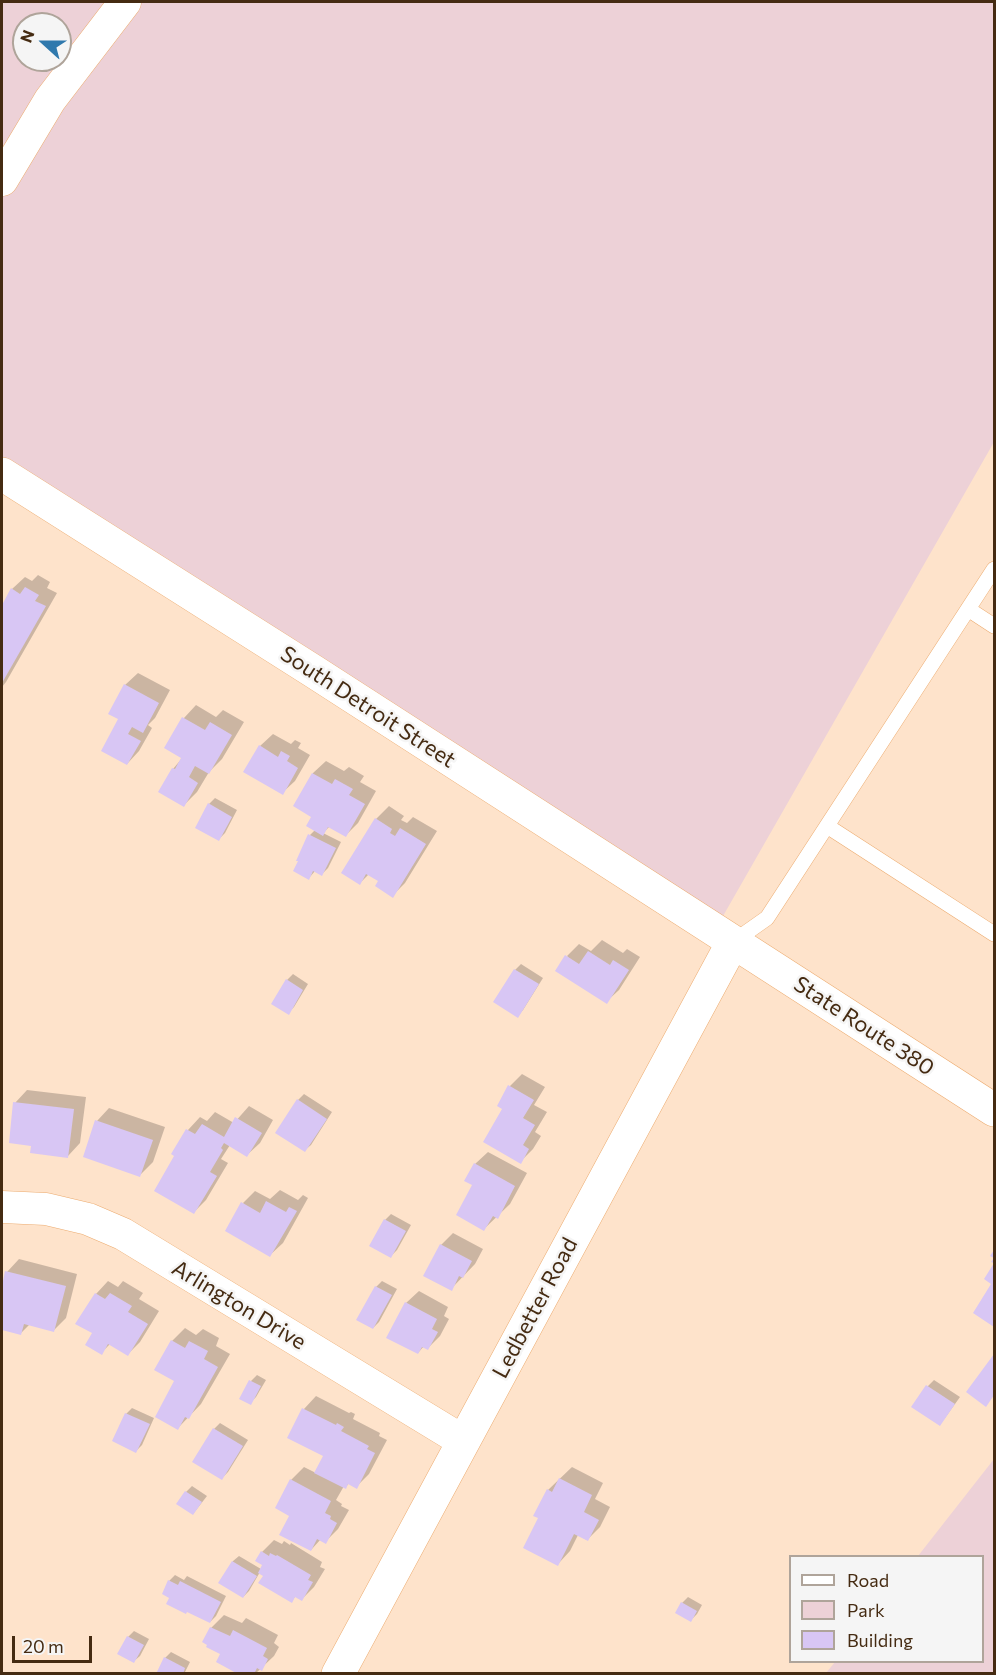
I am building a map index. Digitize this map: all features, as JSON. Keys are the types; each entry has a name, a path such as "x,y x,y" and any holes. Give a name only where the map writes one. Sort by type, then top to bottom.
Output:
{"main road":[{"name":"South Detroit Street","path":"2,474 733,942"},
{"name":"State Route 380","path":"733,942 994,1110"},
{"name":"Ledbetter Road","path":"338,1674 733,942"}],"street":[{"path":"2,180 50,100 125,2"},
{"name":"Arlington Drive","path":"2,1207 46,1209 88,1219 123,1234 463,1441"}],"lane":[{"path":"733,942 767,918 994,568"},
{"path":"968,609 994,626"},
{"path":"827,826 994,934"}],"green space":[{"path":"2,2 994,2 994,442 715,930 2,474"},
{"path":"994,1459 994,1673 826,1673 834,1663 984,1663 984,1555 919,1555"}],"building":[{"path":"25,587 39,595 35,601 46,606 2,683 2,605 11,588 20,594"},
{"path":"124,684 159,703 143,733 132,727 128,734 141,741 127,765 101,751 118,719 108,714"},
{"path":"182,717 205,730 210,722 232,735 209,774 195,766 189,777 198,783 184,807 158,792 172,768 175,769 181,758 164,748"},
{"path":"259,745 278,757 281,751 290,756 287,761 298,768 283,795 243,772"},
{"path":"312,773 332,784 335,779 353,789 349,795 365,804 346,837 328,827 323,836 306,826 311,817 293,806"},
{"path":"208,803 232,817 219,841 195,828"},
{"path":"375,818 392,829 390,833 395,836 400,828 426,844 393,898 375,886 378,881 366,874 360,885 341,873"},
{"path":"308,834 336,848 322,876 313,871 309,880 293,871"},
{"path":"588,951 610,965 613,960 629,970 607,1004 555,971 565,955 579,964"},
{"path":"514,969 539,984 518,1018 493,1002"},
{"path":"286,979 303,990 289,1015 271,1004"},
{"path":"508,1085 534,1100 523,1118 535,1125 523,1145 529,1149 521,1164 483,1142 502,1109 497,1106"},
{"path":"297,1099 327,1119 305,1152 275,1133"},
{"path":"13,1102 74,1109 68,1158 30,1153 31,1146 9,1143"},
{"path":"235,1117 262,1133 247,1157 224,1143 221,1148 223,1150 210,1172 217,1176 194,1214 154,1191 174,1156 171,1154 186,1129 195,1134 202,1124 224,1137"},
{"path":"95,1120 153,1140 140,1177 83,1157"},
{"path":"474,1163 515,1186 498,1219 493,1216 484,1231 456,1215 472,1185 464,1181"},
{"path":"266,1201 286,1212 289,1207 297,1211 270,1257 225,1231 241,1202 260,1213"},
{"path":"384,1219 406,1231 391,1258 369,1246"},
{"path":"440,1244 472,1261 463,1278 459,1276 452,1291 423,1276"},
{"path":"994,1263 994,1327 973,1313 991,1284 984,1279"},
{"path":"5,1271 66,1286 54,1332 24,1324 21,1335 2,1330 2,1286"},
{"path":"375,1286 392,1295 373,1329 356,1320"},
{"path":"95,1293 105,1299 110,1293 132,1306 128,1312 148,1324 128,1356 108,1344 102,1355 85,1345 92,1333 75,1324"},
{"path":"405,1302 437,1319 432,1329 438,1332 428,1350 422,1347 418,1354 386,1338"},
{"path":"171,1340 185,1348 189,1341 208,1351 204,1359 218,1367 189,1419 185,1417 178,1430 155,1417 174,1381 154,1370"},
{"path":"994,1354 994,1395 986,1407 966,1392"},
{"path":"249,1380 261,1386 251,1405 239,1399"},
{"path":"926,1385 955,1404 940,1426 911,1407"},
{"path":"302,1408 344,1427 341,1431 369,1446 367,1449 375,1453 357,1489 348,1484 346,1489 314,1473 323,1456 287,1438"},
{"path":"125,1413 150,1424 136,1453 112,1441"},
{"path":"213,1428 243,1446 222,1480 192,1462"},
{"path":"559,1478 592,1495 584,1512 599,1520 588,1541 574,1534 558,1566 523,1548 538,1518 533,1516 547,1489 552,1492"},
{"path":"290,1479 331,1501 325,1513 337,1523 326,1544 317,1539 311,1551 279,1535 289,1516 275,1508"},
{"path":"185,1491 202,1502 193,1515 176,1504"},
{"path":"261,1551 269,1556 270,1553 277,1555 311,1575 308,1580 313,1582 302,1601 295,1597 292,1603 258,1583 263,1576 258,1573 262,1565 255,1561"},
{"path":"232,1561 257,1576 243,1598 218,1583"},
{"path":"168,1580 178,1585 180,1581 221,1602 210,1623 166,1604 169,1598 162,1594"},
{"path":"681,1602 697,1611 691,1622 675,1613"},
{"path":"210,1627 230,1636 233,1630 267,1648 263,1656 268,1659 262,1671 257,1668 254,1674 238,1674 216,1662 220,1654 206,1647 207,1645 202,1642"},
{"path":"127,1636 144,1645 134,1663 117,1654"},
{"path":"164,1657 185,1668 183,1674 156,1674"}]}
